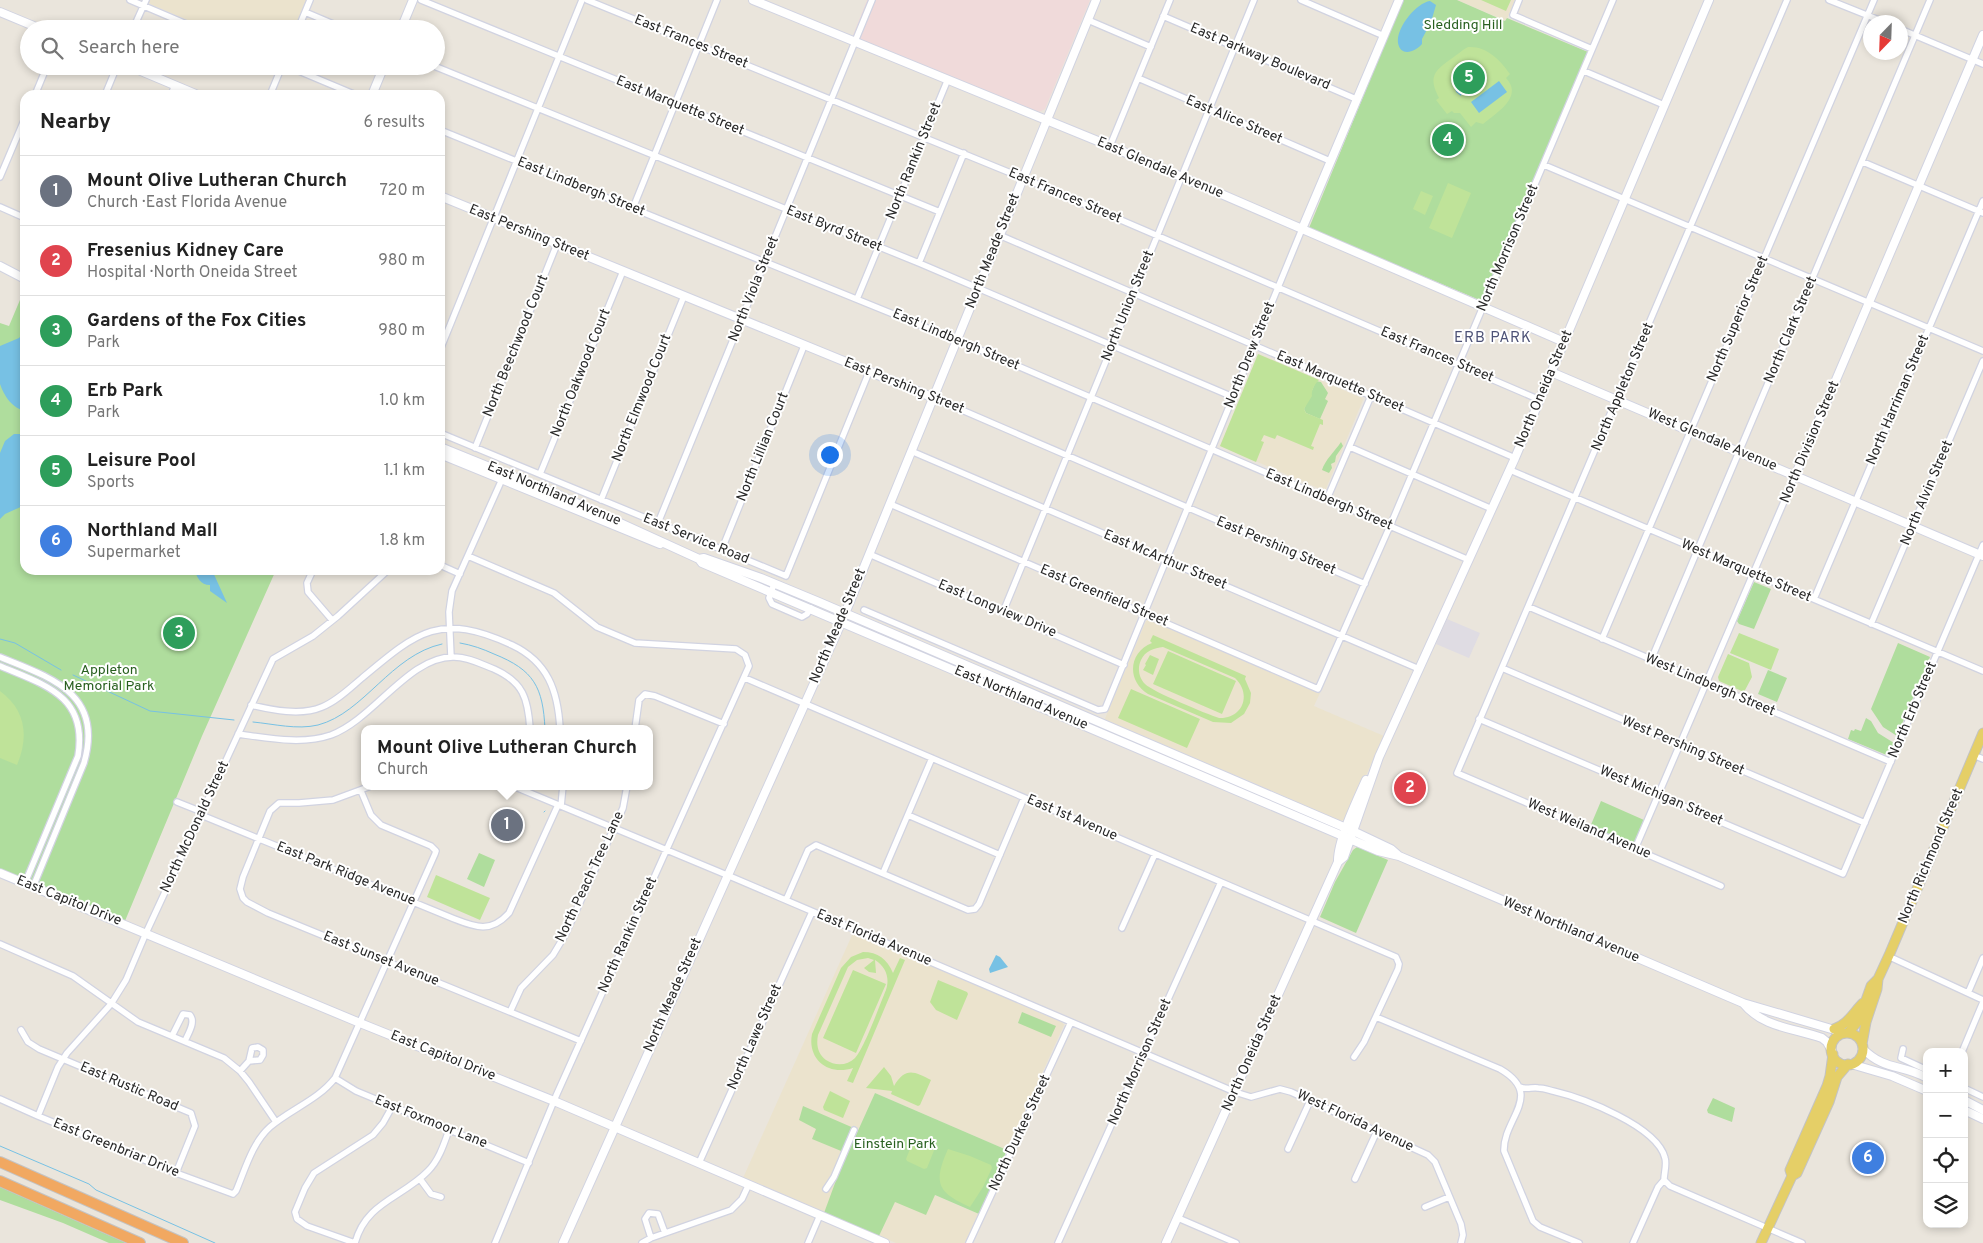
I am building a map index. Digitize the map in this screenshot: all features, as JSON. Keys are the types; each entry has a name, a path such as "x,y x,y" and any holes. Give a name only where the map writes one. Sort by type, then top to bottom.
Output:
{"highway":[{"path":"0,1162 183,1243"},
{"path":"0,1181 140,1243"}],"main road":[{"path":"405,20 414,0"},
{"name":"East Glendale Avenue","path":"754,0 1110,146 1564,342"},
{"name":"North Meade Street","path":"562,1243 843,617 1096,0"},
{"name":"North Drew Street","path":"1302,230 1399,0"},
{"name":"North Oneida Street","path":"1166,1243 1338,862 1344,857 1349,834 1366,780 1371,775 1510,470 1709,0"},
{"path":"0,12 20,20"},
{"name":"North Division Street","path":"1795,476 1983,35"},
{"path":"150,75 185,90"},
{"path":"374,90 380,75"},
{"name":"East Pershing Street","path":"445,198 934,398"},
{"path":"0,266 15,275"},
{"path":"0,270 20,277"},
{"name":"West Glendale Avenue","path":"1551,372 1981,555"},
{"name":"East Northland Avenue","path":"445,449 503,476"},
{"name":"East Northland Avenue","path":"445,456 503,476 636,529 699,559 702,563 773,588 843,617 1349,834"},
{"name":"East Northland Avenue","path":"773,588 812,608 843,617"},
{"name":"North Richmond Street","path":"1863,1046 1866,1022 1877,989 1878,979 1983,733"},
{"name":"West Northland Avenue","path":"1349,834 1391,848 1399,856 1743,1003 1846,1033"},
{"name":"East Capitol Drive","path":"0,873 360,1023 554,1101 885,1243"},
{"name":"North Richmond Street","path":"1846,1033 1859,1020 1871,986 1878,979"},
{"path":"1834,1029 1842,1026 1849,1020 1865,1002"},
{"name":"West Northland Avenue","path":"1743,1003 1750,1012 1781,1028 1822,1038 1827,1042 1832,1052"},
{"path":"1792,1176 1790,1170 1827,1086 1834,1040 1846,1033 1857,1036 1863,1046 1878,1062 1923,1076"},
{"path":"1761,1243 1792,1176 1798,1173 1829,1102 1837,1077 1850,1064 1861,1057 1863,1046"},
{"path":"1832,1052 1840,1062 1884,1074 1923,1090"},
{"path":"1968,1102 1983,1110"},
{"path":"1968,1112 1983,1119"}],"street":[{"path":"130,0 144,3 179,20"},
{"path":"302,20 310,0"},
{"name":"East Marquette Street","path":"420,0 940,212"},
{"path":"445,338 582,0"},
{"name":"East Frances Street","path":"587,0 964,153 1540,400"},
{"path":"632,208 717,0"},
{"name":"North Viola Street","path":"658,523 872,0"},
{"path":"1110,146 1170,0"},
{"name":"North Union Street","path":"1003,612 1132,293 1254,0"},
{"path":"1301,0 1384,36"},
{"path":"1519,0 1513,15 1592,49"},
{"name":"North Morrison Street","path":"1318,688 1390,526 1613,0"},
{"name":"North Appleton Street","path":"1457,772 1788,0"},
{"path":"1829,0 1865,15"},
{"name":"North Superior Street","path":"1867,15 1874,0"},
{"name":"North Clark Street","path":"1651,660 1930,0"},
{"path":"137,20 144,3"},
{"path":"305,12 324,20"},
{"name":"East Parkway Boulevard","path":"1164,16 1356,99"},
{"path":"1088,20 1151,47"},
{"name":"North Superior Street","path":"1602,639 1863,25"},
{"path":"1908,33 1983,64"},
{"name":"East Byrd Street","path":"445,71 919,263 1233,397"},
{"path":"1584,71 1664,105"},
{"path":"37,90 43,75"},
{"path":"107,90 113,75"},
{"path":"272,90 278,75"},
{"path":"308,75 344,90"},
{"name":"East Alice Street","path":"1138,78 1330,161"},
{"name":"North Rankin Street","path":"857,299 948,79"},
{"path":"173,90 175,86"},
{"path":"0,177 20,130"},
{"name":"East Lindbergh Street","path":"445,132 957,340 1469,560"},
{"path":"919,263 964,153"},
{"path":"1863,162 1981,212"},
{"path":"1544,165 1983,351"},
{"name":"North Harriman Street","path":"1814,599 1928,328 1981,212 1983,201"},
{"path":"0,207 20,216"},
{"name":"North Drew Street","path":"864,610 1071,699 1098,710 1103,710 1124,665 1302,230"},
{"name":"East Marquette Street","path":"999,236 1515,458"},
{"name":"North Beechwood Court","path":"475,448 557,244"},
{"name":"North Oakwood Court","path":"540,474 623,271"},
{"name":"North Elmwood Court","path":"601,500 684,296"},
{"name":"North Lillian Court","path":"722,549 804,346"},
{"name":"North Alvin Street","path":"1871,624 1983,361"},
{"name":"East Service Road","path":"445,436 786,576 869,372"},
{"path":"1328,499 1372,396"},
{"name":"East Pershing Street","path":"934,398 1365,584"},
{"path":"1350,447 1492,509"},
{"name":"East McArthur Street","path":"911,451 1419,669"},
{"name":"West Marquette Street","path":"1510,470 1983,671"},
{"path":"451,657 450,604 452,591 503,476"},
{"name":"North Division Street","path":"1635,849 1795,476"},
{"name":"East Greenfield Street","path":"890,504 1318,688"},
{"name":"North Erb Street","path":"1843,874 1981,555 1983,545"},
{"name":"East Longview Drive","path":"869,554 1124,665"},
{"name":"North Rankin Street","path":"468,556 554,592 597,627 635,643 652,646 736,649 745,654 749,666 554,1101 495,1243"},
{"path":"445,567 460,574"},
{"path":"311,575 307,583 308,592 332,620"},
{"name":"North McDonald Street","path":"38,1116 63,1059 74,1044 111,1004 126,980 273,659 305,642 382,575"},
{"path":"773,588 769,600 772,604 801,616 806,616 812,608"},
{"name":"West Lindbergh Street","path":"1529,607 1891,762"},
{"path":"251,705 295,711 306,711 322,707 341,696 405,642 425,633 450,628 483,633 514,646 532,657 545,672 553,686 558,704 560,725"},
{"path":"0,657 52,679 66,689 83,710 89,733 88,751 84,764 33,887"},
{"path":"238,734 294,740 314,739 331,735 361,717 422,666 437,659 451,657 470,659 501,672 513,680 526,699 529,725"},
{"path":"0,666 50,687 60,694 73,710 80,735 78,756 25,883"},
{"name":"West Pershing Street","path":"1502,668 1865,824"},
{"name":"East 1st Avenue","path":"745,678 1393,955 1398,960 1398,968 1376,1017"},
{"path":"636,725 639,700 643,695 655,696 724,724"},
{"name":"West Michigan Street","path":"1479,718 1843,874"},
{"path":"1974,755 1983,759"},
{"path":"883,873 932,758"},
{"name":"West Weiland Avenue","path":"1457,772 1721,886"},
{"name":"East Florida Avenue","path":"522,790 727,875 1235,1092"},
{"path":"531,794 532,790"},
{"path":"560,806 562,790"},
{"name":"North Peach Tree Lane","path":"510,1012 521,988 553,955 561,943 623,808 626,790"},
{"path":"0,944 68,974 133,1019 224,1058 240,1071 276,1122 321,1093 335,1078 435,854 434,848 380,825 371,814 361,791 346,797 320,802 279,803 270,811 259,838"},
{"path":"786,900 808,850 813,846 821,846 968,910 973,910 979,904 1024,798"},
{"name":"East Park Ridge Avenue","path":"177,802 414,902 473,926 480,927 493,925 505,917 512,908 560,806"},
{"path":"908,815 1000,855"},
{"name":"East Sunset Avenue","path":"259,838 240,884 241,893 247,902 268,913 581,1041"},
{"path":"1122,928 1155,854"},
{"name":"North Morrison Street","path":"1058,1243 1221,882"},
{"name":"North Lawe Street","path":"699,1163 812,912"},
{"path":"1888,956 1983,1001 1964,1048"},
{"path":"1968,993 1983,958"},
{"path":"172,1036 183,1014 190,1015 193,1018 193,1023 185,1041"},
{"path":"1354,1057 1364,1042 1376,1017 1500,1070 1508,1074 1524,1089 1539,1088 1574,1096 1621,1116 1643,1132 1660,1148 1666,1161 1664,1180 1658,1187 1633,1243"},
{"name":"North Durkee Street","path":"970,1243 1071,1022"},
{"path":"21,1030 32,1046 63,1059"},
{"path":"1903,1049 1901,1058 1923,1068"},
{"name":"East Rustic Road","path":"63,1059 191,1113 195,1126 176,1173"},
{"path":"240,1071 249,1061"},
{"name":"East Foxmoor Lane","path":"335,1078 356,1091 529,1163"},
{"path":"1520,1087 1520,1104 1505,1141 1506,1156 1533,1221 1540,1227 1579,1243"},
{"name":"West Florida Avenue","path":"1235,1092 1255,1097 1280,1089 1291,1092 1431,1157 1437,1167 1462,1230 1461,1243"},
{"path":"1968,1090 1983,1097"},
{"name":"East Greenbriar Drive","path":"0,1099 176,1173 233,1194 258,1141 276,1122"},
{"path":"1288,1148 1310,1101"},
{"path":"392,1106 384,1123 373,1135 319,1169 311,1178 296,1212 298,1220 314,1230 355,1243 362,1223 369,1215 420,1179 436,1160 449,1130"},
{"path":"826,1189 834,1178 854,1130"},
{"path":"1355,1179 1377,1131"},
{"path":"420,1179 431,1194 441,1197"},
{"path":"1664,1180 1670,1186 1802,1243"},
{"path":"642,1243 651,1238 731,1210 742,1199 749,1184"},
{"path":"1425,1206 1449,1197"},
{"path":"651,1238 645,1219 649,1212 658,1214 665,1233"},
{"path":"808,1243 820,1215"},
{"path":"1178,1218 1236,1243"}],"shaded area":[{"path":"149,0 306,0 298,20 188,20 149,3"},
{"path":"867,0 1090,0 1045,109 1039,112 863,41 853,35"},
{"path":"1457,0 1515,0 1506,21"},
{"path":"1259,354 1363,400 1325,491 1220,446"},
{"path":"1150,619 1320,693 1314,706 1384,736 1346,819 1340,821 1238,776 1221,771 1104,721 1146,621"},
{"path":"1447,619 1480,633 1469,658 1436,644"},
{"path":"853,933 1062,1022 1064,1025 1007,1150 875,1093 824,1213 743,1178"},
{"path":"904,1182 979,1214 966,1243 896,1243 879,1236"}],"green space":[{"name":"ERB PARK","path":"1403,0 1457,0 1505,21 1507,18 1588,52 1482,301 1309,228"},
{"path":"1481,0 1511,0 1506,11"},
{"path":"1468,47 1487,51 1502,64 1510,74 1506,78 1511,85 1512,92 1501,110 1483,124 1476,122 1471,127 1460,113 1452,111 1447,114 1436,100 1439,98 1433,80 1440,67"},
{"path":"1448,183 1471,193 1452,238 1429,228"},
{"path":"1421,191 1433,196 1425,215 1413,209"},
{"name":"Appleton Memorial Park","path":"20,300 20,575 274,575 202,736 125,921 0,869 0,323 9,326"},
{"path":"1258,354 1319,380 1304,409 1306,413 1323,420 1323,425 1320,424 1311,446 1314,447 1313,450 1277,435 1275,439 1264,435 1261,441 1264,442 1256,462 1220,446"},
{"path":"1316,381 1321,382 1328,393 1325,399 1328,401 1320,419 1306,413 1304,409"},
{"path":"1341,442 1343,446 1336,456 1335,462 1331,464 1332,468 1329,473 1322,470 1323,466"},
{"path":"1754,582 1771,589 1754,629 1739,624 1737,621"},
{"path":"1739,633 1779,649 1771,670 1730,653"},
{"path":"1153,635 1246,676 1245,679 1251,693 1250,703 1244,714 1231,723 1213,722 1148,694 1136,681 1133,667 1139,653 1144,647 1152,643 1150,641","holes":["1163,647 1235,678 1243,691 1244,698 1242,704 1234,714 1219,718 1150,688 1141,679 1139,666 1147,652"]},
{"path":"1898,643 1930,657 1897,736 1883,727 1871,709"},
{"path":"1168,651 1236,681 1222,714 1153,684"},
{"path":"1728,654 1749,663 1752,677 1744,692 1719,681 1718,677"},
{"path":"1150,655 1159,659 1153,675 1143,670"},
{"path":"1768,670 1787,678 1777,702 1758,694"},
{"path":"1131,689 1200,719 1187,748 1118,718"},
{"path":"0,691 9,698 20,715 23,725 23,744 17,765 0,758"},
{"path":"1866,718 1871,721 1878,733 1894,743 1889,756 1848,739 1851,730 1861,731"},
{"path":"1601,801 1644,820 1634,845 1590,827"},
{"path":"1357,847 1388,860 1356,933 1320,917 1335,882 1353,850"},
{"path":"479,853 495,860 484,887 467,879"},
{"path":"436,875 490,898 480,920 427,897"},
{"path":"863,952 873,953 885,960 893,973 900,958 905,960 853,1083 847,1081 853,1068 836,1070 828,1068 816,1058 811,1043 812,1034 841,968 851,957","holes":["868,958 874,960 864,968 869,972 876,973 875,960 884,969 888,981 867,1036 859,1053 852,1061 841,1064 830,1062 823,1058 819,1052 818,1035 848,967 857,960"]},
{"path":"853,970 886,984 856,1053 823,1038"},
{"path":"938,980 968,994 957,1020 936,1010 930,1002"},
{"path":"1022,1012 1056,1026 1051,1037 1018,1023"},
{"path":"884,1067 891,1076 894,1086 902,1076 910,1072 920,1074 931,1080 920,1105 918,1106 891,1094 892,1091 866,1088"},
{"path":"830,1091 850,1101 843,1118 824,1110 823,1107"},
{"name":"Einstein Park","path":"875,1093 1007,1150 979,1214 935,1195 926,1215 895,1202 879,1236 824,1213 838,1175"},
{"path":"1713,1098 1735,1108 1732,1122 1708,1113 1707,1110"},
{"path":"803,1106 856,1129 846,1153 812,1139 816,1129 799,1120"},
{"path":"917,1138 934,1145 935,1148 927,1168 924,1169 906,1159 914,1139"},
{"path":"948,1149 991,1165 992,1168 983,1187 970,1207 951,1196 941,1185 940,1170"},
{"path":"0,1187 126,1243 109,1243 63,1223 0,1200"}],"water":[{"path":"1430,1 1436,5 1431,22 1422,39 1422,44 1413,51 1405,52 1398,43 1400,30 1413,11"},
{"path":"1465,61 1473,61 1474,82 1468,89 1463,90 1461,96 1456,92 1454,84 1461,84 1468,76 1465,74"},
{"path":"1499,81 1507,92 1479,113 1471,102"},
{"path":"20,337 20,409 6,397 0,384 0,346"},
{"path":"14,434 20,434 20,507 5,514 0,519 0,453 5,441"},
{"path":"196,575 214,575 227,603 210,591 210,585 207,585"},
{"path":"996,955 1008,967 990,973 989,969"}],"waterway":[{"path":"0,639 15,643 61,670"},
{"path":"460,643 482,649 508,660 527,674 539,691 545,725"},
{"path":"253,722 302,727 318,725 334,719 350,709 392,671 424,650 442,644"},
{"path":"73,675 150,711 234,720"},
{"path":"0,1146 89,1184 96,1190 215,1243"}],"place":[{"name":"Leisure Pool","path":"1469,78"},
{"name":"Erb Park","path":"1448,140"},
{"name":"Gardens of the Fox Cities","path":"179,633"},
{"name":"Fresenius Kidney Care","path":"1410,788"},
{"name":"Mount Olive Lutheran Church","path":"507,825"},
{"name":"Northland Mall","path":"1868,1158"}],"district":[{"name":"ERB PARK","path":"1493,338"}],"park label":[{"name":"Sledding Hill","path":"1463,25"}]}
